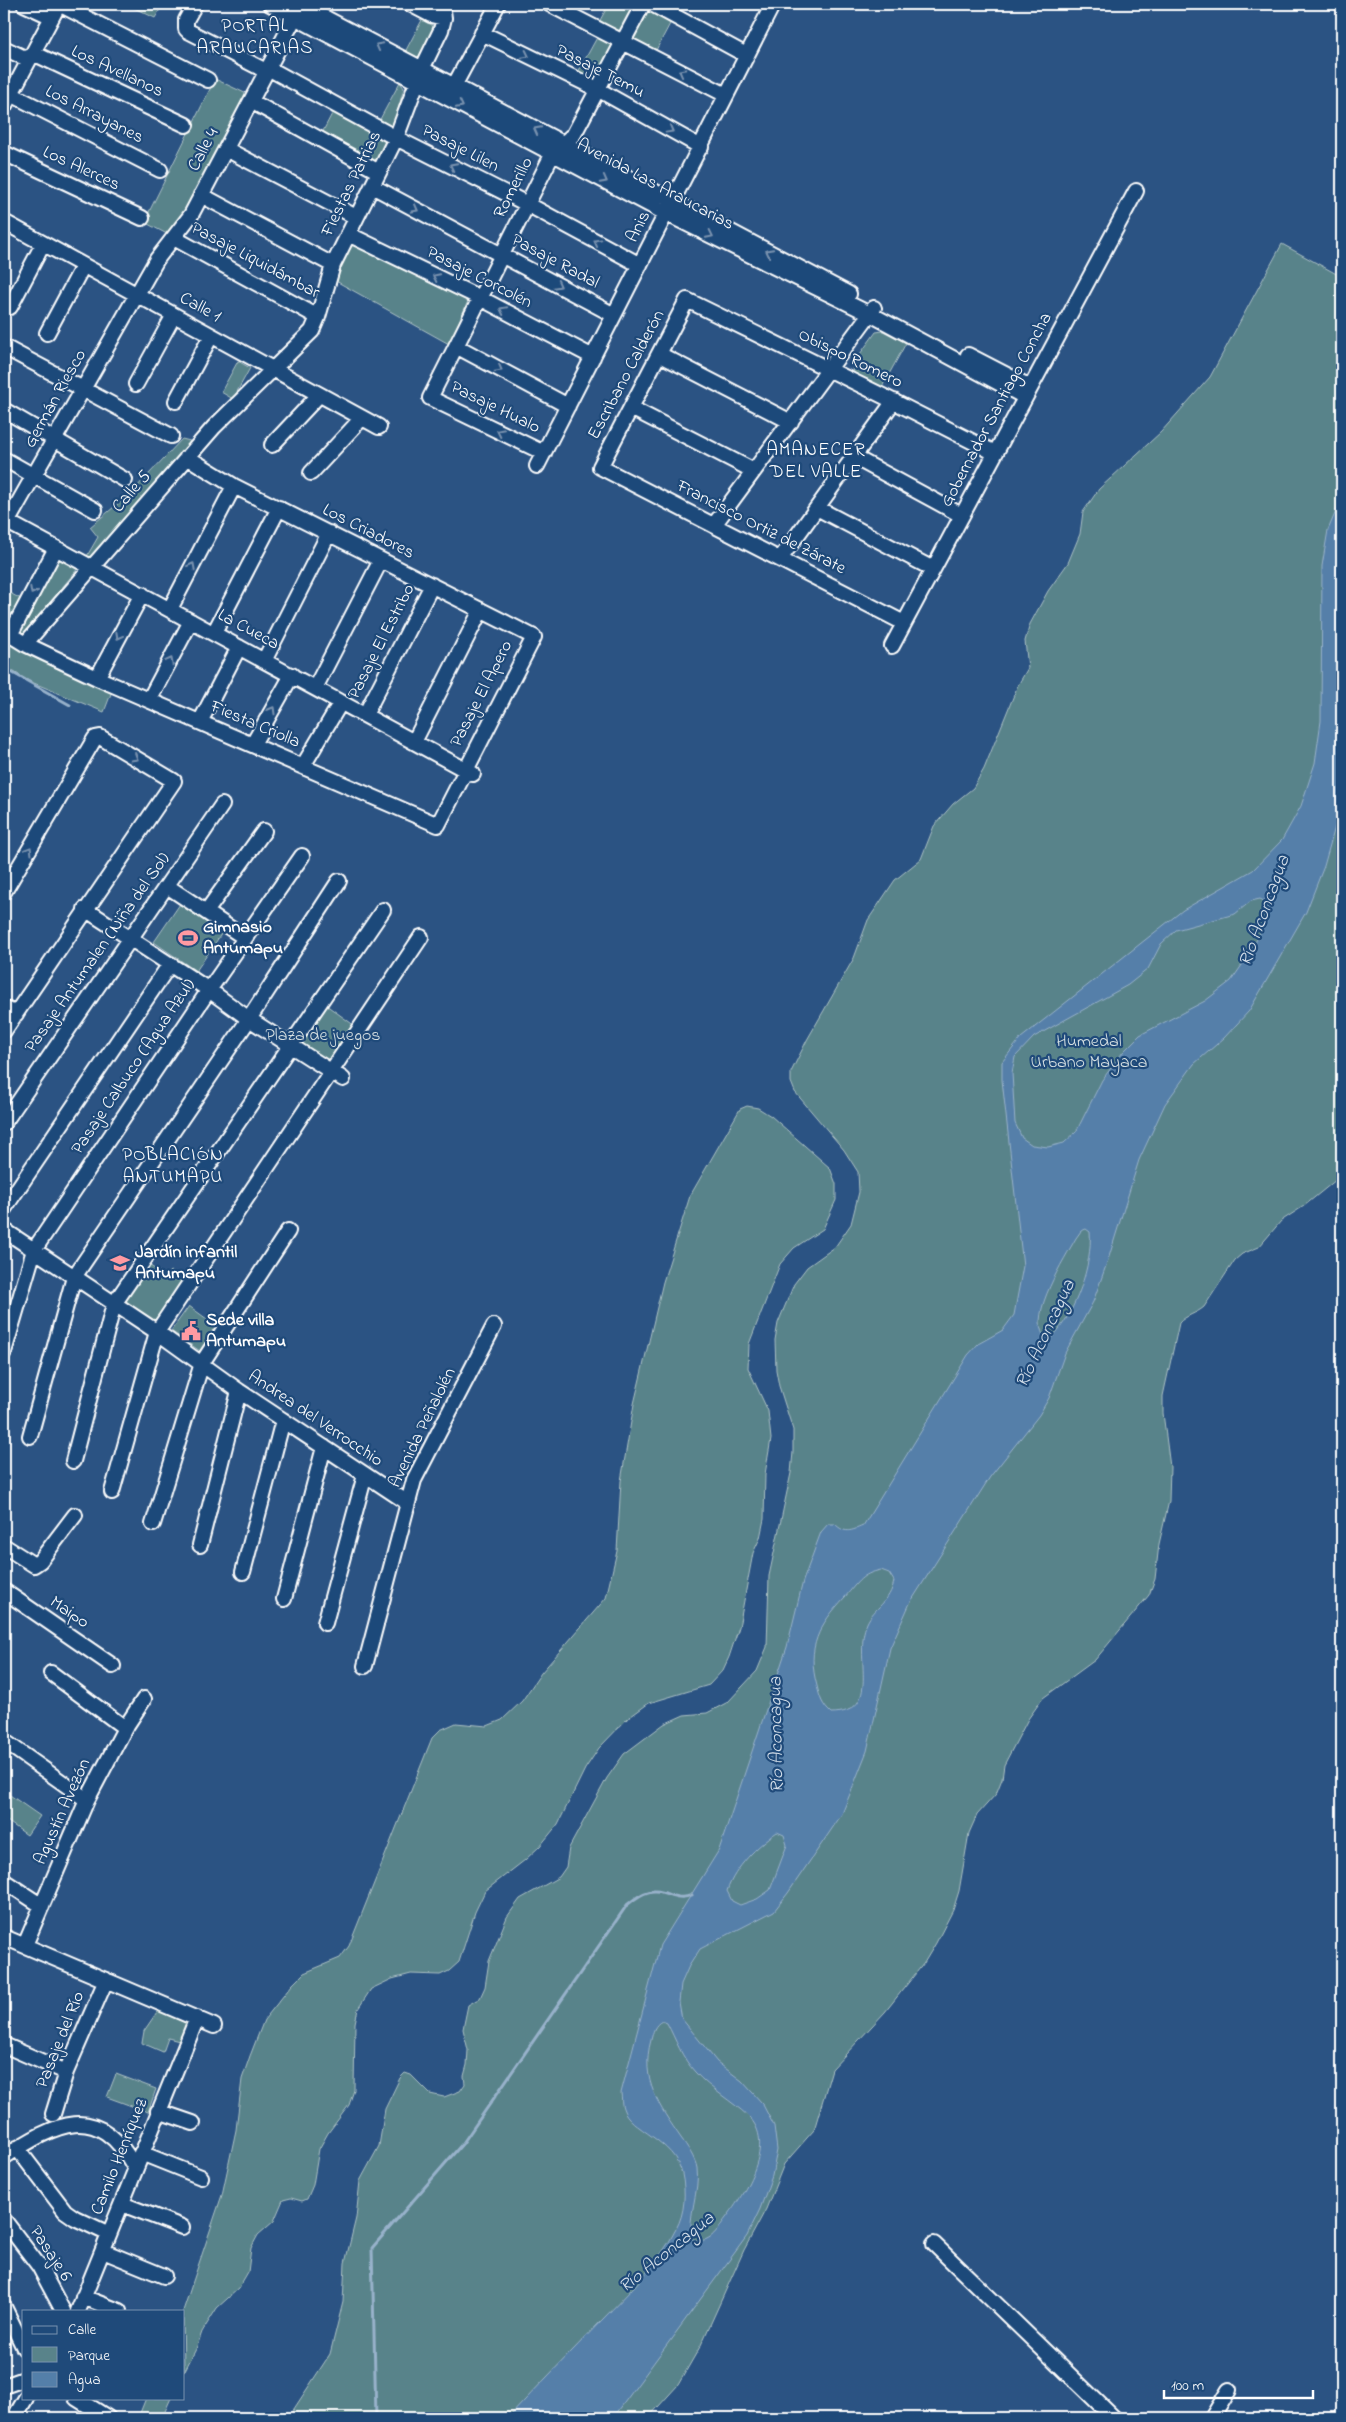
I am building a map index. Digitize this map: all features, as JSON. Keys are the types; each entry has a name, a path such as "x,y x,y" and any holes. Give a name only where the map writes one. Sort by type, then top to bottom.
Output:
{"street":[{"path":"24,4 52,17"},
{"path":"6,102 59,4 208,80"},
{"name":"Pasaje Lilen","path":"195,4 186,20 188,32 267,69 640,265"},
{"name":"Avenida Las Araucarias","path":"270,4 297,10 422,69 454,86 558,149"},
{"path":"410,4 431,15 443,11"},
{"path":"454,86 498,4"},
{"path":"549,4 726,95"},
{"name":"Romerillo","path":"430,398 527,204 558,149 574,134 643,4"},
{"path":"652,4 746,55"},
{"name":"Anis","path":"537,466 670,208 770,5"},
{"name":"Calle 4","path":"136,295 157,259 191,215 297,10"},
{"name":"Avenida Las Araucarias","path":"297,10 417,82 558,149 1027,392"},
{"name":"Fiestas Patrias","path":"274,370 312,331 333,265 396,138 422,69 441,30 443,11"},
{"name":"Pasaje Temu","path":"482,33 599,90 700,147"},
{"name":"Los Avellanos","path":"4,48 31,56 186,125"},
{"path":"250,101 379,172"},
{"name":"Los Arrayanes","path":"6,102 160,170"},
{"path":"226,149 356,217"},
{"name":"Los Alerces","path":"4,153 142,218"},
{"name":"Pasaje Radal","path":"372,186 614,315"},
{"name":"Gobernador Santiago Concha","path":"892,646 1136,191"},
{"path":"201,195 333,265"},
{"name":"Calle 1","path":"4,222 378,427"},
{"name":"Pasaje Corcolén","path":"348,234 480,298 593,357"},
{"name":"Pasaje Liquidámbar","path":"174,238 318,317"},
{"path":"10,308 44,244"},
{"path":"47,333 83,266"},
{"name":"Germán Riesco","path":"5,523 34,476 136,295"},
{"name":"Escribano Calderón","path":"600,467 687,300"},
{"name":"Obispo Romero","path":"687,300 894,401 995,453"},
{"path":"714,525 873,311"},
{"path":"136,384 174,315"},
{"path":"176,401 211,336"},
{"path":"456,346 568,406"},
{"path":"4,347 171,436"},
{"path":"659,354 791,422"},
{"name":"Calle 5","path":"25,644 214,427 274,370"},
{"path":"272,445 319,395"},
{"name":"Pasaje Hualo","path":"430,398 544,453"},
{"path":"780,559 894,401"},
{"path":"631,408 754,470"},
{"path":"4,410 125,480"},
{"path":"311,473 362,418"},
{"name":"Los Criadores","path":"187,457 234,486 534,637"},
{"path":"854,457 961,515"},
{"path":"4,459 95,510"},
{"name":"Francisco Ortiz de Zárate","path":"600,467 904,623"},
{"path":"170,609 234,486"},
{"path":"214,634 279,508"},
{"path":"817,508 933,569"},
{"name":"La Cueca","path":"5,523 170,609 469,772"},
{"path":"264,660 329,534"},
{"path":"7,633 56,548"},
{"path":"316,688 381,560"},
{"name":"Pasaje El Estribo","path":"365,715 432,585"},
{"path":"97,678 142,594"},
{"path":"414,742 481,610"},
{"path":"149,700 191,621"},
{"name":"Fiesta Criolla","path":"7,633 25,644 97,678 438,825 469,772"},
{"name":"Pasaje El Apero","path":"469,772 534,637"},
{"path":"200,722 239,647"},
{"path":"253,744 292,675"},
{"name":"Pasaje El Estribo","path":"303,766 341,702"},
{"path":"4,892 95,738 100,737 174,781 85,909 10,1011 4,1031"},
{"name":"Pasaje Antumalen (Niña del Sol)","path":"4,1123 222,805"},
{"path":"206,912 264,830"},
{"name":"Pasaje Calbuco (Agua Azul)","path":"4,1352 34,1250 209,990 302,856"},
{"path":"30,1436 74,1277 249,1019 339,881"},
{"path":"167,886 245,938"},
{"path":"85,909 209,990 290,1046 344,1079"},
{"path":"73,1461 114,1304 383,910"},
{"path":"112,1492 157,1332 421,938"},
{"path":"4,1209 170,964"},
{"name":"Andrea del Verrocchio","path":"4,1230 157,1332 239,1391 408,1503"},
{"path":"153,1524 202,1363 288,1231"},
{"name":"Avenida Peñalolén","path":"365,1666 414,1480 494,1326"},
{"path":"200,1545 239,1391"},
{"path":"243,1572 283,1420"},
{"path":"284,1599 324,1447"},
{"path":"325,1623 366,1475"},
{"path":"4,1546 34,1565 40,1561 75,1515"},
{"name":"Maipo","path":"4,1591 113,1666"},
{"path":"51,1673 125,1728"},
{"name":"Agustín Avezón","path":"25,1945 86,1800 125,1728 144,1699"},
{"path":"4,1740 86,1800"},
{"path":"4,1881 42,1906"},
{"path":"4,1937 214,2026"},
{"name":"Pasaje del Río","path":"53,2114 66,2072 106,1980"},
{"name":"Camilo Henríquez","path":"78,2310 158,2110 197,2018"},
{"path":"4,2045 66,2072"},
{"path":"158,2110 193,2122"},
{"path":"4,2157 17,2148 63,2124 85,2124 105,2132 120,2144 135,2168"},
{"path":"17,2148 65,2211 75,2218 110,2234"},
{"path":"141,2153 201,2177"},
{"path":"122,2204 182,2226"},
{"name":"Pasaje 6","path":"4,2220 39,2266 62,2310"},
{"path":"934,2244 1114,2418"},
{"path":"103,2251 164,2276"},
{"path":"83,2298 115,2310"},
{"path":"4,2307 22,2344"},
{"path":"4,2386 22,2380"},
{"path":"1212,2418 1229,2390"},
{"path":"14,2418 25,2400"},
{"path":"79,2400 108,2418"}],"green space":[{"path":"126,4 163,4 155,18"},
{"path":"609,4 634,4 619,33 599,22"},
{"path":"647,7 672,20 654,54 629,41"},
{"path":"422,20 432,25 434,29 418,58 405,52"},
{"path":"600,32 616,40 593,83 577,74"},
{"path":"215,79 249,95 188,207 176,226 167,234 144,222"},
{"path":"400,82 404,88 392,131 378,123"},
{"path":"335,108 389,137 376,164 321,135"},
{"path":"354,241 469,299 449,344 334,280"},
{"name":"Humedal Urbano Mayaca","path":"1282,244 1342,277 1342,1175 1304,1206 1281,1221 1259,1247 1242,1254 1235,1260 1204,1307 1179,1323 1163,1396 1163,1413 1170,1467 1169,1501 1159,1544 1155,1579 1149,1595 1095,1660 1043,1698 1028,1719 1004,1765 1002,1779 996,1794 977,1815 969,1833 959,1891 953,1910 936,1943 924,1963 885,2012 832,2069 814,2130 784,2164 766,2209 744,2250 701,2345 678,2385 648,2418 288,2418 330,2354 343,2302 345,2263 356,2218 360,2181 379,2146 385,2109 400,2078 405,2073 411,2075 430,2094 444,2097 460,2091 465,2084 464,2076 467,2065 468,2050 463,2029 468,2005 480,1998 485,1987 489,1961 507,1917 520,1899 559,1877 566,1867 569,1848 607,1778 624,1754 664,1724 684,1715 707,1713 728,1702 757,1671 767,1647 769,1576 791,1473 793,1452 793,1430 776,1370 775,1340 778,1323 794,1284 807,1267 835,1247 851,1224 859,1192 858,1172 844,1150 795,1092 791,1082 791,1072 854,958 868,920 895,880 921,859 934,826 953,804 973,788 984,769 1018,685 1028,668 1025,641 1030,624 1048,591 1068,563 1080,534 1083,512 1099,489 1161,432 1210,377"},
{"path":"883,331 906,343 881,389 855,376 852,365 876,332"},
{"path":"238,361 250,368 233,399 221,392"},
{"path":"182,439 190,441 183,453 91,560 87,556 98,537 90,527 132,492"},
{"path":"59,556 79,567 24,634 16,631"},
{"path":"4,590 21,599 7,624 4,622"},
{"path":"4,639 50,664 112,691 104,712 29,681 4,666"},
{"name":"Gimnasio Antumapu","path":"180,904 222,933 196,971 154,942"},
{"name":"Plaza de juegos","path":"322,1002 355,1026 329,1063 295,1042"},
{"path":"747,1106 758,1108 771,1116 830,1168 836,1184 836,1200 823,1229 794,1248 780,1264 749,1344 748,1368 768,1411 771,1439 765,1474 764,1519 760,1538 753,1553 739,1627 729,1657 723,1670 709,1685 649,1703 627,1719 599,1748 585,1769 558,1824 540,1846 525,1860 485,1891 475,1912 459,1962 449,1971 440,1975 411,1974 392,1979 371,1989 358,2009 355,2023 354,2090 349,2105 328,2133 319,2149 313,2185 307,2199 302,2201 291,2198 283,2200 274,2221 258,2235 251,2248 248,2272 238,2289 217,2308 202,2332 185,2370 185,2310 183,2310 222,2195 236,2130 242,2079 264,2020 304,1973 340,1958 349,1946 432,1738 440,1730 456,1723 487,1726 502,1720 522,1701 541,1673 606,1598 617,1551 621,1481 634,1404 663,1282 690,1196 740,1109"},
{"path":"149,1265 166,1277 170,1271 183,1279 154,1322 124,1302"},
{"path":"189,1306 218,1327 200,1351 171,1331"},
{"path":"4,1791 40,1816 27,1835 4,1819"},
{"path":"159,2009 185,2021 188,2026 183,2042 168,2038 163,2052 142,2043 144,2031"},
{"path":"116,2074 156,2089 148,2112 107,2097"},
{"path":"145,2400 170,2400 162,2418 138,2418"}],"water":[{"name":"Río Aconcagua","path":"1342,497 1342,802 1324,866 1306,912 1249,1011 1224,1038 1194,1064 1165,1104 1139,1160 1093,1302 1065,1353 1049,1398 1039,1415 990,1477 910,1603 890,1648 867,1751 842,1814 774,1911 700,1949 689,1966 681,1984 679,2002 682,2019 717,2062 742,2081 762,2103 774,2126 777,2150 772,2176 760,2209 747,2236 613,2418 508,2418 643,2277 669,2242 679,2223 683,2209 684,2188 678,2162 671,2152 627,2116 622,2106 621,2093 660,1945 719,1850 787,1647 803,1581 821,1532 828,1524 835,1524 848,1531 863,1526 968,1355 978,1344 1003,1330 1014,1315 1023,1266 1002,1080 1002,1062 1021,1038 1183,910 1253,870 1282,840 1301,806 1315,763 1321,721 1322,566 1328,530","holes":["1260,899 1266,902 1267,909 1262,929 1249,955 1231,981 1205,1001 1140,1035 1123,1052 1102,1080 1076,1132 1064,1143 1048,1147 1032,1145 1022,1138 1015,1123 1012,1073 1015,1057 1034,1037 1128,985 1148,969 1161,944 1176,930 1235,914 1251,901","1086,1229 1090,1232 1089,1258 1081,1288 1068,1316 1060,1327 1052,1337 1044,1336 1040,1327 1044,1301 1057,1272 1081,1231","881,1570 889,1573 894,1581 886,1600 867,1623 863,1636 862,1693 857,1704 847,1710 831,1713 820,1698 814,1672 814,1648 817,1637 828,1617 857,1583 864,1576","777,1832 784,1835 787,1845 770,1890 757,1899 740,1905 732,1901 727,1891 741,1865","662,2021 667,2023 690,2067 707,2084 748,2116 756,2127 759,2140 759,2154 755,2168 742,2195 716,2232 704,2240 692,2239 691,2230 697,2186 696,2164 688,2148 665,2115 650,2080 648,2054 652,2034 657,2025"]}],"waterway":[{"path":"4,668 70,705"},
{"path":"376,2418 372,2248 463,2143 627,1905 642,1894 654,1891 680,1897 692,1895"}],"place":[{"name":"Gimnasio Antumapu","path":"188,938"},
{"name":"Jardín infantil Antumapu","path":"120,1263"},
{"name":"Sede villa Antumapu","path":"191,1331"}],"district":[{"name":"PORTAL ARAUCARIAS","path":"255,37"},
{"name":"AMANECER DEL VALLE","path":"816,461"},
{"name":"POBLACIÓN ANTUMAPU","path":"173,1166"}]}
